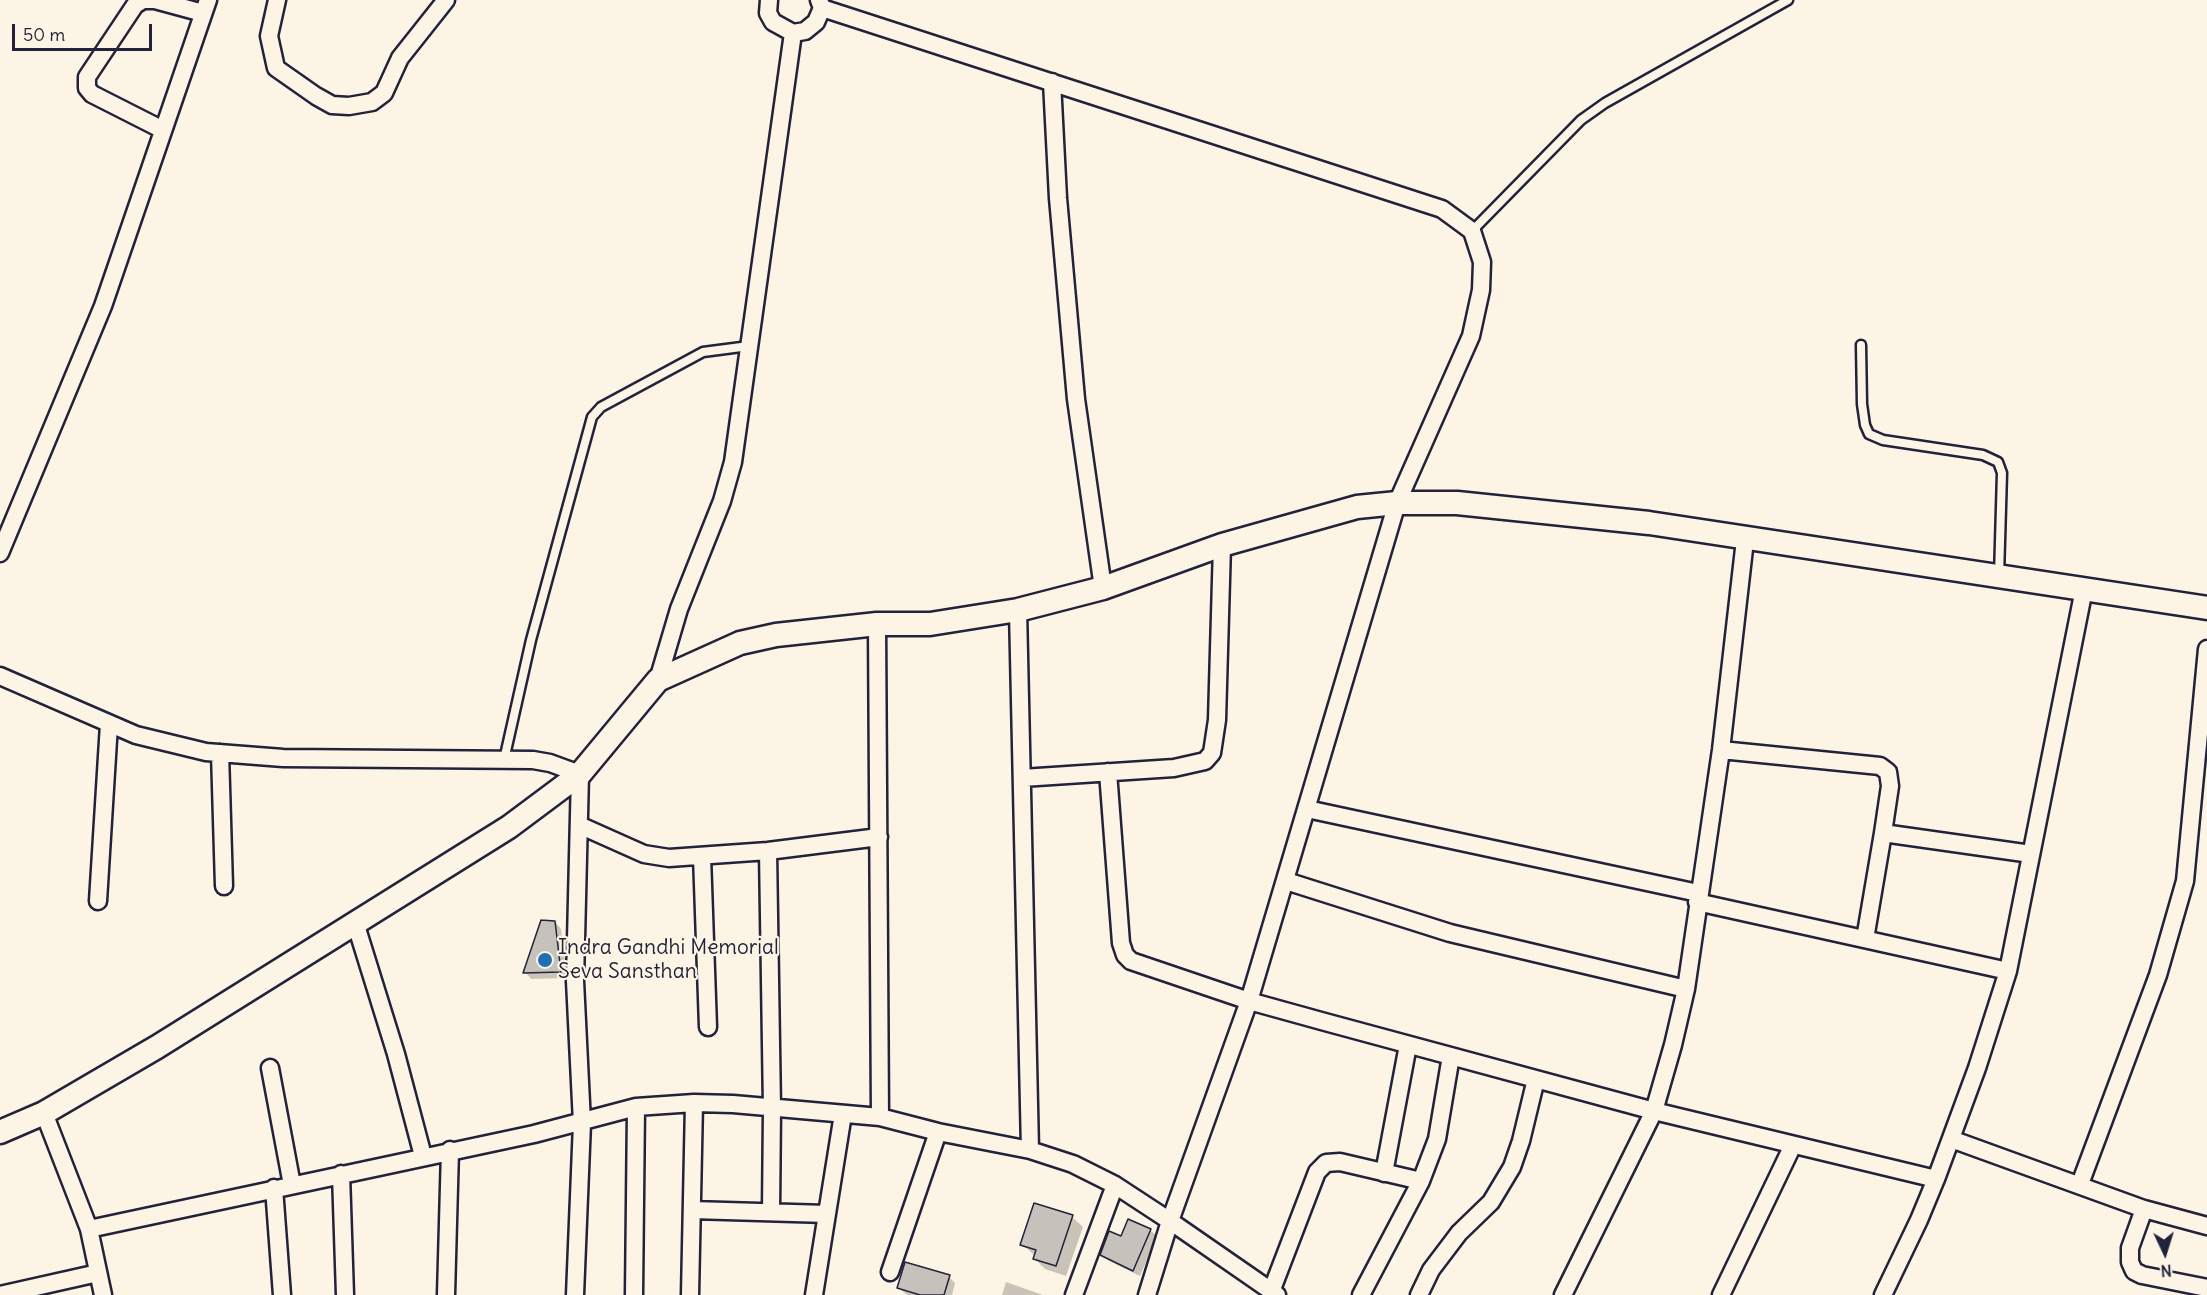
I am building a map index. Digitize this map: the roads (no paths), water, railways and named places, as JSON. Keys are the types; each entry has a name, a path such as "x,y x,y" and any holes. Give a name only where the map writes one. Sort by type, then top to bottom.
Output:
{"street":[{"path":"0,553 104,306 206,6 143,0 135,5 87,77 87,88 92,94 163,130"},
{"path":"277,0 269,36 276,68 332,105 349,106 372,102 384,93 400,58 446,0"},
{"path":"767,0 768,13 773,22 793,33 805,31 816,22 820,4 1442,209 1472,231 1482,262 1481,290 1471,336 1397,503 1249,1001 1170,1221 1147,1295"},
{"path":"0,1132 44,1113 157,1047 509,827 580,774 658,680 672,630 722,501 733,462 793,33"},
{"path":"1052,82 1058,198 1076,399 1103,588"},
{"path":"658,680 740,643 776,635 878,624 930,624 1018,610 1103,588 1222,545 1357,507 1397,503 1457,503 1638,522 1745,540 2207,608"},
{"path":"1563,1295 1654,1111 1686,989 1721,750 1745,540"},
{"path":"1022,778 1174,768 1205,761 1212,753 1217,720 1222,545"},
{"path":"1883,1295 1936,1179 2008,971 2084,589"},
{"path":"1018,610 1030,1150"},
{"path":"878,624 880,1117"},
{"path":"2080,1184 2158,975 2185,881 2207,649"},
{"path":"0,676 136,735 220,753 283,759 504,760 550,763 580,774"},
{"path":"98,901 109,724"},
{"path":"1721,750 1880,766 1888,772 1890,786 1865,939"},
{"path":"220,753 224,886"},
{"path":"1108,772 1121,943 1125,955 1131,961 1249,1001 1408,1045 1654,1111 1936,1179"},
{"path":"574,1295 582,1123 575,981 580,774"},
{"path":"1307,809 2008,971"},
{"path":"579,825 644,854 669,858 768,851 879,837"},
{"path":"1883,833 2031,854"},
{"path":"768,851 772,1108 771,1212"},
{"path":"702,856 708,1027"},
{"path":"1286,881 1450,933 1686,989"},
{"path":"355,922 396,1054 423,1156"},
{"path":"1384,1173 1408,1045"},
{"path":"1360,1295 1421,1181 1437,1139 1452,1056"},
{"path":"270,1068 292,1185"},
{"path":"1419,1295 1431,1270 1458,1233 1491,1202 1512,1167 1536,1079"},
{"path":"690,1295 694,1103"},
{"path":"89,1229 582,1123 636,1107 694,1103 880,1117 938,1132 1030,1150 1073,1164 1115,1185 1274,1293 1317,1172 1326,1163 1340,1162 1421,1181"},
{"path":"634,1295 636,1107"},
{"path":"44,1113 89,1229 103,1295"},
{"path":"814,1295 843,1114"},
{"path":"890,1272 938,1132"},
{"path":"1951,1139 2145,1209 2207,1226"},
{"path":"1720,1295 1793,1145"},
{"path":"446,1295 450,1150"},
{"path":"341,1174 345,1295"},
{"path":"1074,1295 1115,1185"},
{"path":"274,1188 282,1295"},
{"path":"2145,1209 2130,1248 2130,1262 2134,1271 2142,1275 2207,1288"},
{"path":"692,1210 827,1214"},
{"path":"0,1294 98,1273"}],"lane":[{"path":"1472,231 1581,120 1605,103 1788,0"},
{"path":"1861,345 1862,404 1865,425 1869,434 1883,440 1983,455 1998,462 2002,473 1999,576"},
{"path":"504,760 531,640 592,417 602,407 703,352 749,346"}],"place":[{"name":"Indra Gandhi Memorial Seva Sansthan","path":"545,960"}]}
